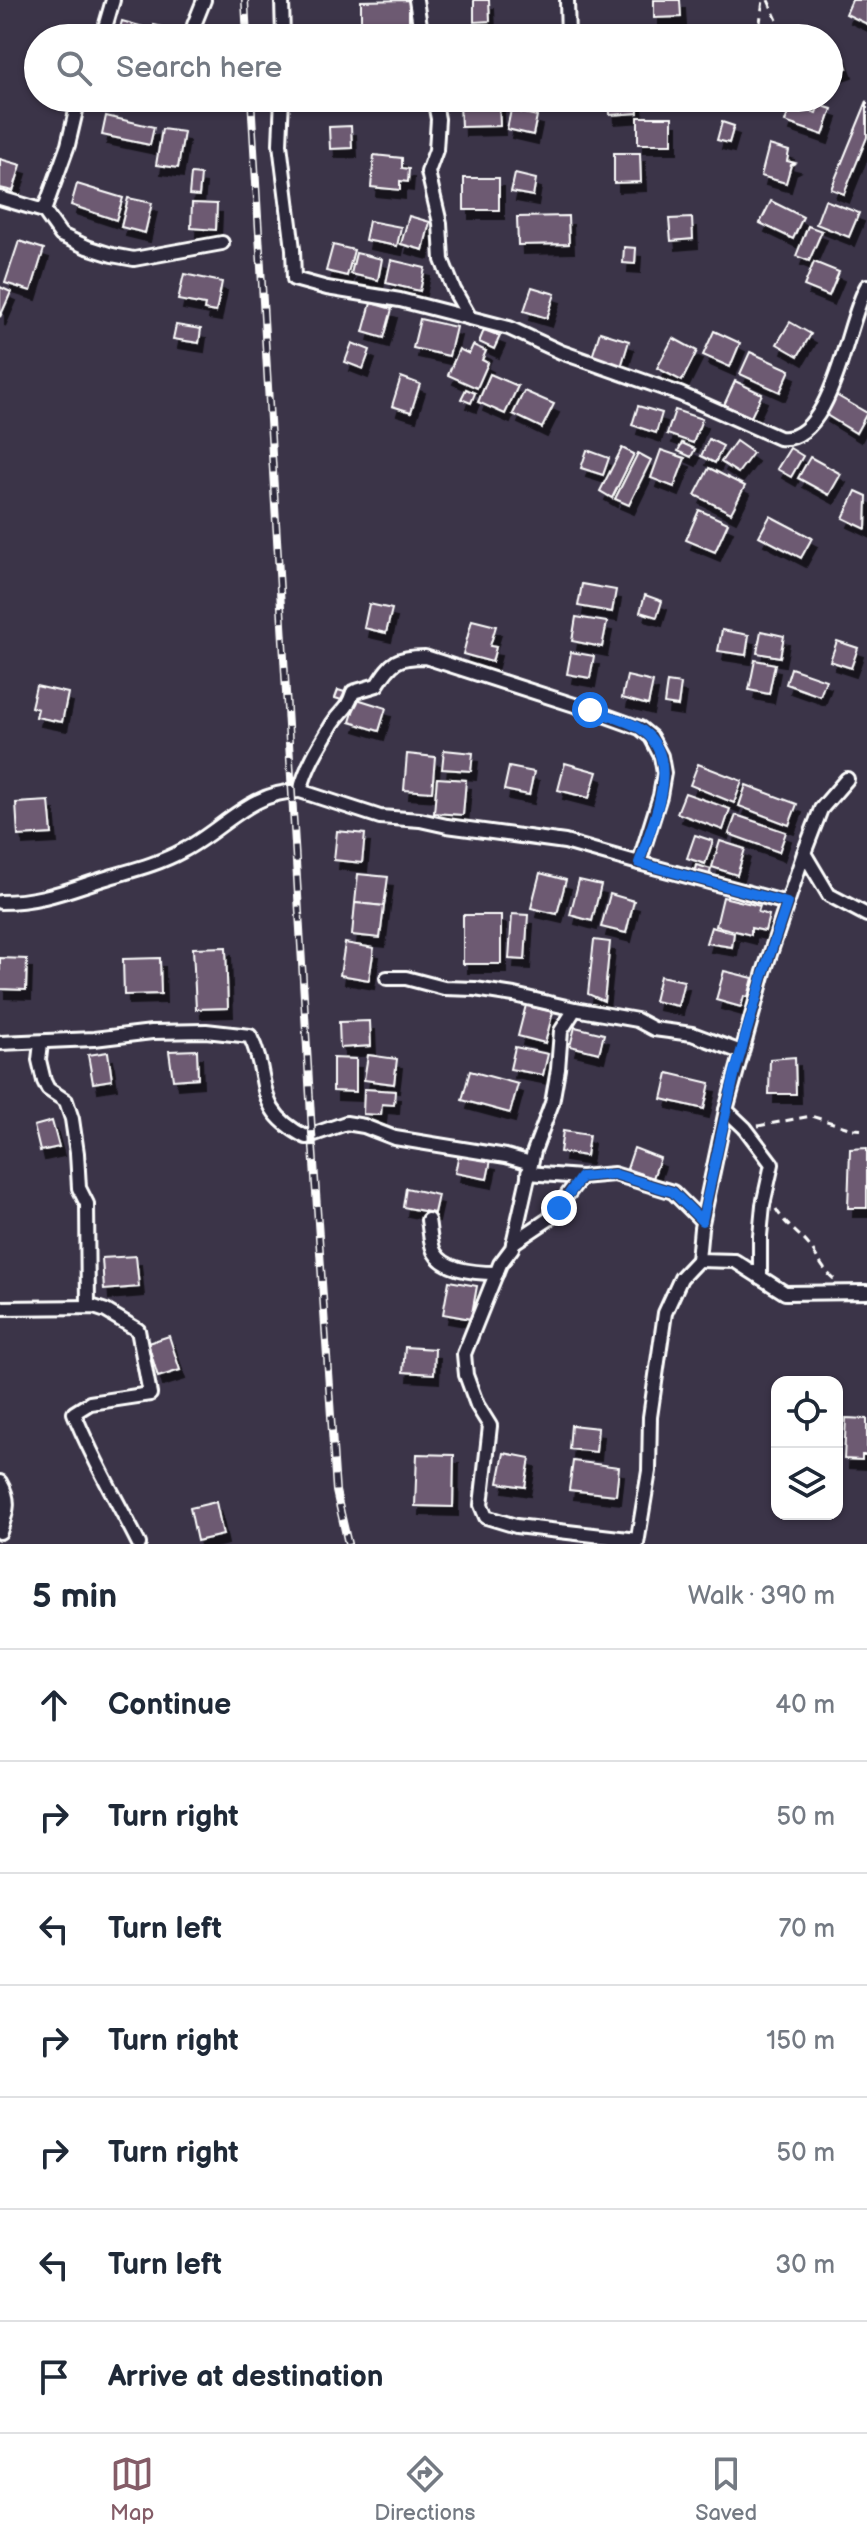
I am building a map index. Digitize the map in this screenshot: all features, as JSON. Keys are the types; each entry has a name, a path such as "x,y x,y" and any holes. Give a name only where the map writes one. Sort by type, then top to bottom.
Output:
{"street":[{"path":"106,24 113,0"},
{"path":"194,24 204,0"},
{"path":"282,0 283,24"},
{"path":"416,0 420,24"},
{"path":"567,0 568,24"},
{"path":"44,211 68,145 76,112"},
{"path":"281,112 280,144 294,279 327,288 400,300 509,328 561,352 680,394 761,431 787,439 800,436 819,413 838,373 853,315 867,286"},
{"path":"437,112 436,150 428,172 440,223 442,260 470,318"},
{"path":"0,198 44,211 61,235 112,255 134,259 222,243"},
{"path":"300,791 313,753 335,719 348,708 353,692 377,685 389,666 403,657 425,657 590,710 640,728 651,737 661,756 664,773 639,863"},
{"path":"575,1009 561,1031 552,1103 529,1168 513,1243 497,1273 464,1354 466,1375 477,1405 490,1426 481,1505 486,1517 516,1526 637,1542 649,1471 650,1417 665,1313 681,1278 698,1260 702,1221 741,1052 804,853 821,809 847,779"},
{"path":"0,902 44,899 150,866 183,851 253,803 282,791 300,791 380,817 565,842 787,903"},
{"path":"804,853 829,895 867,915"},
{"path":"387,978 406,978 444,988 514,995 637,1020 654,1029 692,1034 741,1052"},
{"path":"0,1043 41,1043 152,1032 206,1031 250,1036 258,1051 262,1083 273,1111 289,1128 306,1137 346,1123 364,1126 395,1138 506,1156 529,1168 581,1177 614,1174 673,1192 702,1221"},
{"path":"41,1043 39,1060 44,1081 48,1089 66,1101 72,1119 79,1188 87,1204 88,1307"},
{"path":"726,1110 745,1128 772,1164 763,1205 760,1277"},
{"path":"513,1243 549,1219 581,1177"},
{"path":"428,1220 434,1252 443,1263 482,1273 497,1273"},
{"path":"698,1260 735,1261 785,1293 867,1292"},
{"path":"0,1308 88,1307 106,1311 138,1330 150,1394 90,1403 74,1413 91,1455 139,1544"},
{"path":"0,1482 8,1495 0,1532"}],"path":[{"path":"761,24 765,0"},
{"path":"765,0 778,24"},
{"path":"745,1128 811,1116 852,1129 867,1130"},
{"path":"768,1188 785,1224 809,1246 822,1269 849,1292"}],"building":[{"path":"409,0 409,24 361,24 361,1"},
{"path":"474,0 489,0 490,21 474,22"},
{"path":"654,0 680,0 681,17 654,18"},
{"path":"852,0 867,0 867,24 846,14"},
{"path":"867,101 867,137 844,194 831,189"},
{"path":"460,112 499,112 500,126 461,127"},
{"path":"511,112 537,116 533,135 507,129"},
{"path":"610,112 638,112 638,113 610,115"},
{"path":"788,112 831,112 823,135 785,122"},
{"path":"106,116 154,127 150,145 102,135"},
{"path":"638,117 672,117 672,144 638,144"},
{"path":"722,122 734,126 729,143 717,140"},
{"path":"351,126 352,148 330,149 329,127"},
{"path":"162,129 184,132 178,168 156,165"},
{"path":"769,145 789,151 787,161 795,163 791,165 786,183 761,176"},
{"path":"614,153 640,153 641,182 614,183"},
{"path":"374,155 402,158 402,168 409,169 408,182 400,181 400,190 371,187"},
{"path":"0,159 21,165 13,191 0,188"},
{"path":"191,174 201,175 199,196 189,195"},
{"path":"515,174 536,179 533,196 511,192"},
{"path":"464,178 499,178 499,210 464,210"},
{"path":"77,184 123,198 116,220 71,205"},
{"path":"128,198 152,203 145,233 121,227"},
{"path":"825,200 859,213 849,237 816,224"},
{"path":"771,201 803,217 793,239 760,223"},
{"path":"192,203 217,204 216,230 191,228"},
{"path":"409,216 430,222 423,250 401,244"},
{"path":"568,216 569,244 518,245 517,217"},
{"path":"692,218 693,239 671,241 669,219"},
{"path":"369,221 401,227 397,246 365,240"},
{"path":"808,226 822,231 809,261 796,256"},
{"path":"19,241 44,249 31,291 5,283"},
{"path":"333,245 354,250 347,276 326,271"},
{"path":"624,247 636,248 635,264 623,263"},
{"path":"356,253 382,259 378,280 351,274"},
{"path":"391,260 425,268 420,291 386,283"},
{"path":"814,262 839,272 829,296 804,286"},
{"path":"184,274 222,282 216,312 204,310 205,305 178,300"},
{"path":"0,287 11,292 0,317"},
{"path":"532,287 555,294 547,318 524,311"},
{"path":"371,303 392,309 384,338 363,332"},
{"path":"420,319 456,327 449,356 413,348"},
{"path":"790,322 811,334 798,356 777,344"},
{"path":"176,325 201,329 199,343 173,339"},
{"path":"484,330 500,336 494,349 479,342"},
{"path":"714,331 740,343 730,367 703,355"},
{"path":"600,332 629,341 621,367 592,357"},
{"path":"673,338 697,351 682,381 657,368"},
{"path":"352,343 370,350 363,369 345,362"},
{"path":"473,345 486,351 482,360 488,363 477,388 448,375 459,349 469,354"},
{"path":"750,352 790,370 780,392 740,374"},
{"path":"490,374 518,386 505,414 478,402"},
{"path":"401,377 420,384 411,412 392,406"},
{"path":"735,381 762,394 751,417 724,405"},
{"path":"466,389 475,393 471,403 461,399"},
{"path":"524,391 554,404 542,428 513,414"},
{"path":"834,394 867,413 856,433 823,413"},
{"path":"638,406 662,413 656,433 632,425"},
{"path":"675,410 702,419 693,443 667,434"},
{"path":"709,439 723,446 715,463 701,456"},
{"path":"736,441 753,453 738,473 721,462"},
{"path":"682,443 695,449 691,457 678,451"},
{"path":"622,448 634,454 612,498 600,491"},
{"path":"790,448 803,456 791,477 777,469"},
{"path":"587,450 609,458 603,475 581,468"},
{"path":"661,450 685,458 674,487 651,478"},
{"path":"638,453 651,460 629,505 615,499"},
{"path":"810,457 841,474 829,495 798,478"},
{"path":"709,468 745,486 731,513 695,495"},
{"path":"856,491 867,496 866,529 843,518"},
{"path":"699,510 728,523 715,552 686,540"},
{"path":"770,516 812,538 801,558 759,536"},
{"path":"582,584 616,590 612,612 578,606"},
{"path":"645,595 662,601 657,617 640,612"},
{"path":"369,604 392,609 386,633 364,628"},
{"path":"576,617 607,622 602,647 572,641"},
{"path":"472,620 496,626 490,646 496,647 492,662 463,654"},
{"path":"722,630 749,635 746,655 718,651"},
{"path":"761,631 784,636 780,657 757,653"},
{"path":"837,641 858,648 851,668 830,661"},
{"path":"571,652 594,656 590,678 567,674"},
{"path":"755,660 775,664 769,694 749,690"},
{"path":"791,668 826,680 820,696 786,684"},
{"path":"627,676 653,682 648,705 622,698"},
{"path":"667,682 681,684 678,706 664,704"},
{"path":"36,686 68,693 62,722 36,717 38,709 31,707"},
{"path":"338,690 348,693 345,701 335,698"},
{"path":"357,699 386,708 379,731 350,722"},
{"path":"444,750 473,753 471,771 442,769"},
{"path":"407,754 435,757 432,792 404,790"},
{"path":"565,763 597,772 589,798 558,790"},
{"path":"698,764 742,781 734,803 690,785"},
{"path":"509,767 534,772 529,795 504,790"},
{"path":"437,778 466,780 463,815 434,813"},
{"path":"746,785 797,804 789,825 739,806"},
{"path":"685,793 730,809 723,830 677,813"},
{"path":"49,801 52,834 18,836 16,803"},
{"path":"736,815 786,832 779,852 729,834"},
{"path":"337,831 365,834 362,863 334,860"},
{"path":"695,835 713,841 705,864 687,858"},
{"path":"720,841 745,849 737,875 712,867"},
{"path":"696,865 711,869 708,879 694,875"},
{"path":"540,873 566,880 557,914 531,908"},
{"path":"358,874 388,877 384,906 355,903"},
{"path":"579,880 601,885 592,921 570,915"},
{"path":"610,894 634,901 626,933 601,927"},
{"path":"723,897 760,906 758,912 769,915 765,931 751,928 751,935 716,926"},
{"path":"355,903 384,906 380,938 352,935"},
{"path":"512,914 528,915 525,960 509,959"},
{"path":"463,915 501,915 501,964 463,964"},
{"path":"711,927 734,933 732,947 706,943"},
{"path":"594,940 610,942 604,1001 588,994"},
{"path":"345,943 374,948 369,980 340,975"},
{"path":"226,947 228,1008 196,1009 193,948"},
{"path":"0,958 27,959 26,990 0,989"},
{"path":"160,958 161,994 124,995 123,959"},
{"path":"724,971 753,978 748,997 744,996 741,1007 716,1000"},
{"path":"660,976 684,981 678,1006 654,1001"},
{"path":"526,1005 553,1012 545,1043 518,1036"},
{"path":"370,1021 371,1046 340,1048 339,1022"},
{"path":"575,1027 604,1034 599,1053 570,1046"},
{"path":"515,1047 548,1054 543,1075 510,1069"},
{"path":"197,1050 198,1078 173,1080 169,1051"},
{"path":"108,1052 112,1080 93,1083 88,1055"},
{"path":"368,1055 397,1059 394,1084 364,1080"},
{"path":"795,1057 796,1094 769,1094 770,1059"},
{"path":"333,1058 356,1059 356,1092 333,1091"},
{"path":"470,1071 518,1084 510,1113 462,1100"},
{"path":"668,1073 710,1083 704,1109 662,1099"},
{"path":"364,1089 395,1091 394,1105 382,1104 381,1115 363,1114"},
{"path":"52,1121 59,1147 40,1151 34,1126"},
{"path":"563,1131 589,1135 586,1156 560,1152"},
{"path":"634,1148 660,1158 653,1178 627,1169"},
{"path":"867,1148 867,1208 848,1208 850,1149"},
{"path":"459,1153 491,1160 487,1179 455,1173"},
{"path":"406,1188 438,1195 434,1213 403,1207"},
{"path":"136,1256 139,1287 104,1290 102,1258"},
{"path":"449,1281 477,1286 471,1319 443,1314"},
{"path":"169,1336 180,1370 158,1377 148,1343"},
{"path":"405,1347 435,1349 434,1374 403,1372"},
{"path":"846,1418 867,1419 867,1455 862,1455 862,1460 844,1459"},
{"path":"571,1425 598,1428 596,1452 569,1449"},
{"path":"504,1453 530,1458 525,1487 498,1483"},
{"path":"417,1454 454,1455 453,1507 415,1506"},
{"path":"573,1461 619,1467 616,1495 569,1490"},
{"path":"216,1502 223,1535 197,1541 190,1508"}],"railway":[{"path":"245,0 246,24"},
{"path":"252,112 336,1491 348,1544"}],"route":[{"path":"559,1208 581,1177 614,1174 673,1192 702,1221 735,1072 787,903 639,863 660,796 664,773 661,756 651,737 640,728 590,710"}]}
